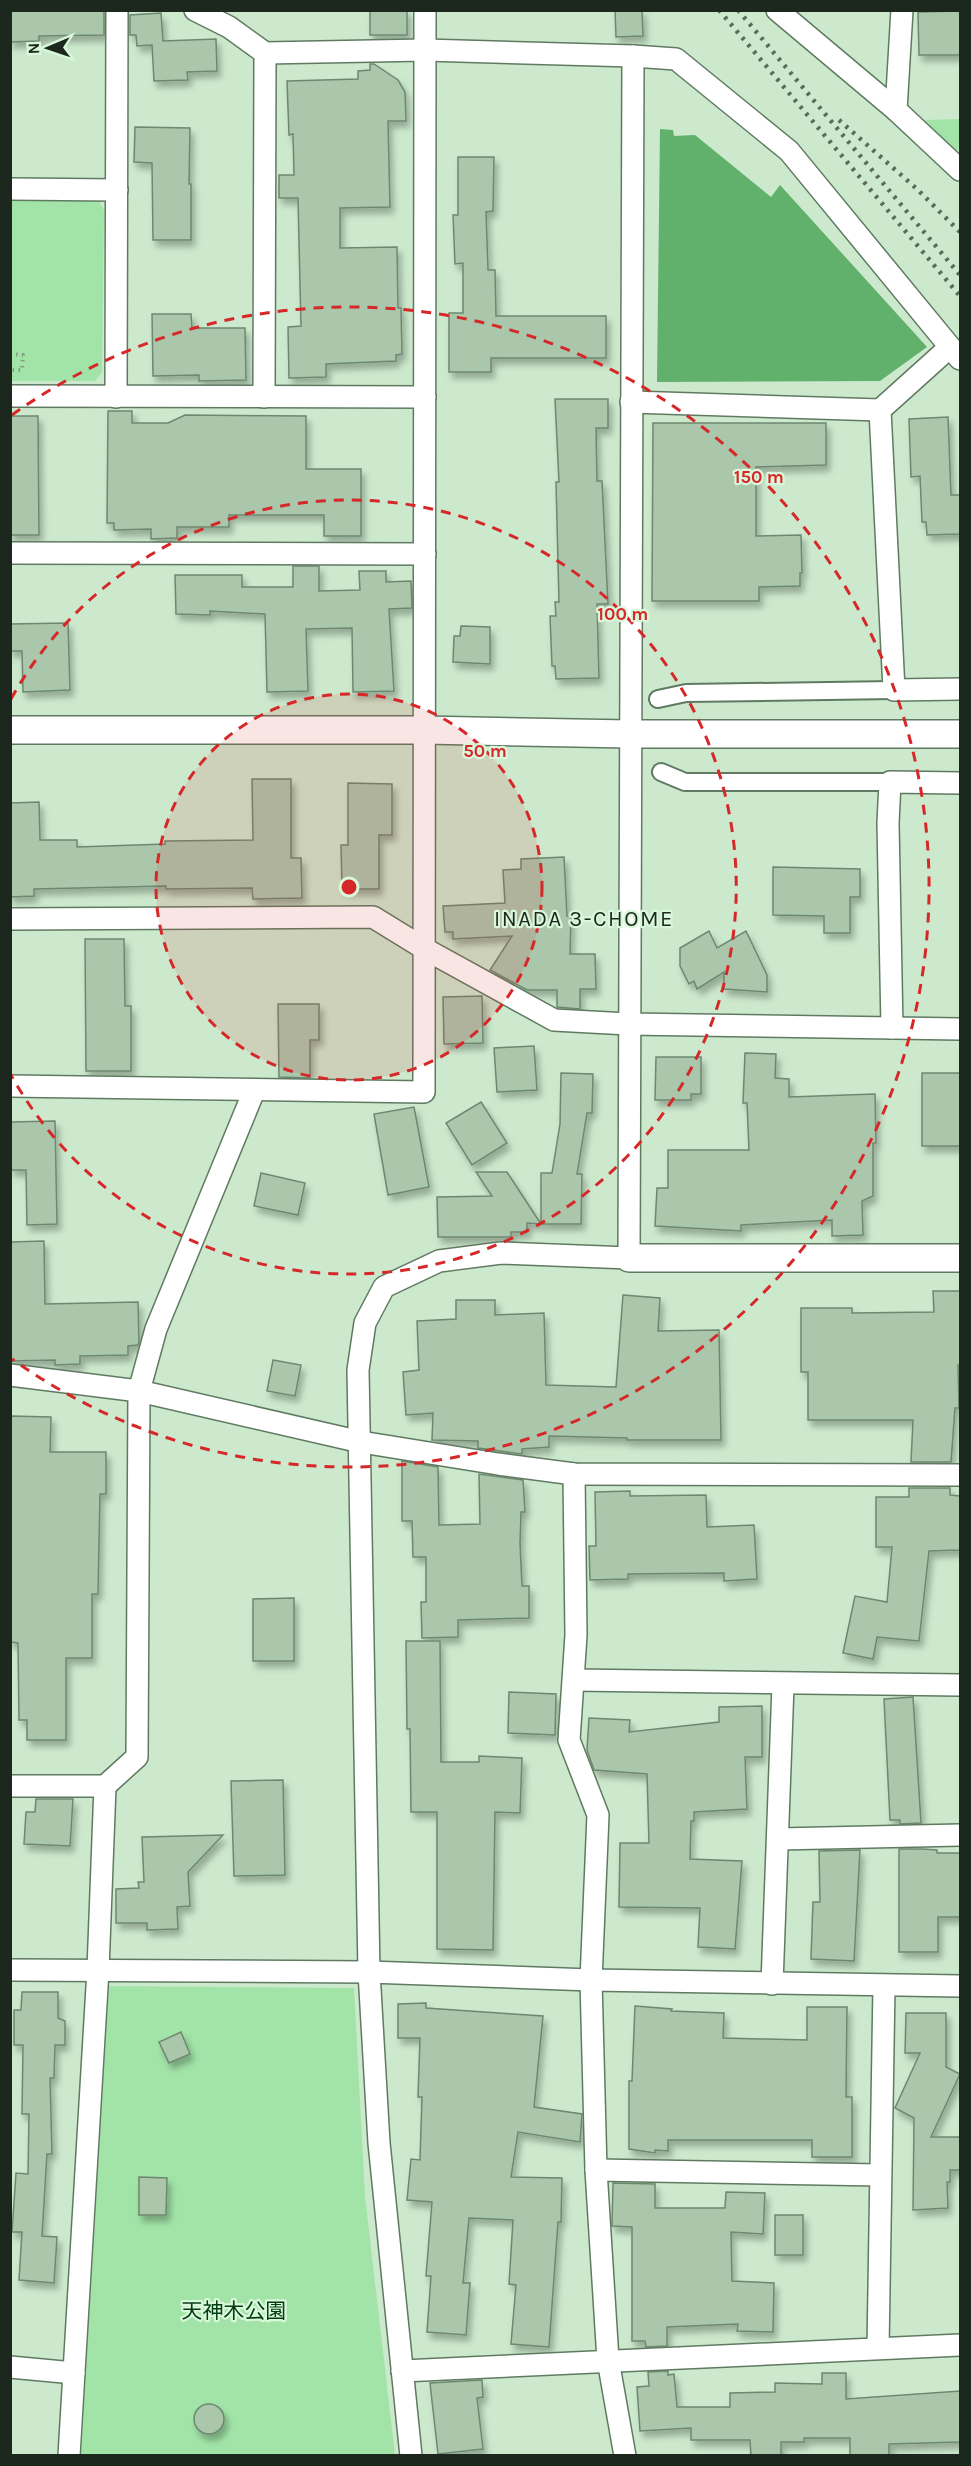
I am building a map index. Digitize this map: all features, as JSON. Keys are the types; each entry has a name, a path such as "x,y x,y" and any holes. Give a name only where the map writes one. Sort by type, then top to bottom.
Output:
{"street":[{"path":"116,397 117,10"},
{"path":"195,10 229,27 265,53 425,50 676,59 789,151 955,353 880,410 631,402"},
{"path":"10,1086 424,1092 425,10"},
{"path":"777,10 896,110 960,170"},
{"path":"896,110 903,10"},
{"path":"264,397 265,53"},
{"path":"629,1258 633,56"},
{"path":"10,189 117,190"},
{"path":"10,396 425,396"},
{"path":"880,410 894,690"},
{"path":"10,553 425,554"},
{"path":"658,699 686,693 960,689"},
{"path":"10,730 960,734"},
{"path":"661,772 685,782 960,783"},
{"path":"890,782 888,822 892,1028"},
{"path":"10,919 373,917 425,949 554,1020 628,1024 960,1029"},
{"path":"10,1786 105,1786 137,1757 139,1391 156,1329 254,1091"},
{"path":"411,2456 379,2143 369,1972 358,1370 365,1323 384,1287 439,1261 501,1253 629,1258 960,1258"},
{"path":"10,1375 139,1391 361,1442 574,1474 960,1474"},
{"path":"574,1474 576,1635 568,1740 598,1815 591,1980 596,2170 608,2360 625,2456"},
{"path":"574,1680 783,1685 960,1685"},
{"path":"772,1984 783,1685"},
{"path":"69,2456 98,1970 105,1786"},
{"path":"779,1839 960,1834"},
{"path":"10,1970 369,1972 591,1980 960,1986"},
{"path":"878,2348 884,1986"},
{"path":"596,2170 880,2175"},
{"path":"402,2371 960,2345"},
{"path":"10,2367 74,2373"}],"path":[{"path":"10,354 23,354 22,370 10,370"}],"green space":[{"path":"960,119 960,150 952,149 925,120"},
{"path":"97,198 104,210 102,372 95,381 11,381 10,199"},
{"name":"天神木公園","path":"109,1986 354,1988 365,2196 395,2455 81,2456"}],"shaded area":[{"path":"660,129 673,130 674,136 695,135 771,197 780,185 927,347 880,381 657,382"}],"building":[{"path":"10,10 104,10 104,35 39,36 39,41 10,42"},
{"path":"370,10 407,10 407,35 370,35"},
{"path":"615,10 642,10 643,36 616,37"},
{"path":"960,11 960,55 919,55 918,12"},
{"path":"161,13 163,41 216,39 217,71 187,72 188,80 154,81 152,45 137,46 136,35 130,35 130,15"},
{"path":"370,64 374,64 398,80 405,92 406,121 388,121 390,207 340,208 340,248 397,247 398,308 401,308 402,354 396,355 396,361 326,364 326,377 289,378 288,327 301,326 298,198 279,198 279,175 294,175 293,134 289,135 287,81 358,79 358,71 370,70"},
{"path":"135,127 190,128 191,240 153,240 152,163 134,162"},
{"path":"458,157 494,157 493,211 486,212 488,270 495,270 496,316 606,316 606,358 491,358 491,372 449,372 449,313 463,313 463,263 455,264 453,215 458,215"},
{"path":"152,314 191,314 192,328 245,328 246,380 199,381 199,375 153,376"},
{"path":"555,399 608,399 608,428 596,428 597,481 602,481 608,604 597,604 599,678 556,679 555,666 552,666 550,616 556,616 555,602 559,602 556,482 559,482"},
{"path":"108,411 132,411 132,423 168,423 185,415 306,416 306,469 361,469 361,536 324,536 324,515 229,515 229,527 177,527 177,538 151,539 151,529 114,530 114,523 107,523"},
{"path":"10,416 38,416 39,535 10,535"},
{"path":"948,417 951,495 960,495 960,534 927,535 926,522 922,522 920,476 911,477 909,419"},
{"path":"653,423 826,423 826,465 756,467 756,536 801,535 800,586 759,587 759,601 652,601"},
{"path":"293,566 319,566 319,591 360,590 359,571 386,571 386,582 411,581 412,608 389,609 394,691 353,692 352,628 306,629 308,691 267,692 265,614 210,611 210,615 176,614 175,575 242,575 242,587 293,587"},
{"path":"68,623 70,690 23,692 22,651 10,651 10,624"},
{"path":"461,626 490,627 490,664 453,662 454,636 460,636"},
{"path":"252,779 291,779 291,858 301,858 302,898 253,899 252,888 166,889 166,886 34,889 34,896 10,897 10,803 39,802 40,840 77,840 77,847 165,844 165,841 253,840"},
{"path":"348,783 392,784 392,835 379,835 379,889 342,889 341,845 348,845"},
{"path":"564,857 567,916 571,916 570,954 595,954 596,989 580,989 580,1009 557,1007 557,990 527,990 490,970 512,936 453,939 453,932 445,932 443,906 505,903 503,870 521,869 521,859"},
{"path":"773,867 860,869 860,897 850,897 850,933 824,933 824,916 773,915"},
{"path":"709,931 717,948 746,931 767,975 767,992 724,989 724,972 697,989 694,981 689,984 680,966 680,948"},
{"path":"85,939 124,939 125,1006 131,1006 131,1071 86,1071"},
{"path":"482,996 483,1043 444,1044 443,997"},
{"path":"278,1004 319,1004 319,1040 310,1040 310,1078 279,1077"},
{"path":"534,1046 537,1090 497,1092 494,1048"},
{"path":"745,1053 776,1054 775,1078 789,1079 789,1097 875,1094 876,1143 873,1143 873,1196 862,1201 863,1235 832,1236 832,1220 741,1225 741,1231 655,1226 657,1188 668,1188 668,1150 749,1150 747,1103 743,1103"},
{"path":"656,1057 701,1057 701,1094 691,1094 691,1100 655,1100"},
{"path":"561,1073 593,1074 592,1113 587,1113 577,1174 582,1174 581,1224 541,1224 541,1173 552,1173 560,1124"},
{"path":"922,1073 960,1073 960,1146 922,1146"},
{"path":"481,1102 507,1143 472,1165 446,1123"},
{"path":"414,1107 429,1187 388,1195 374,1114"},
{"path":"55,1121 57,1224 27,1225 26,1170 11,1170 10,1122"},
{"path":"476,1172 507,1172 541,1224 527,1223 527,1232 511,1232 511,1237 438,1237 437,1197 492,1196"},
{"path":"261,1173 305,1183 298,1215 254,1206"},
{"path":"44,1241 45,1304 138,1302 139,1342 138,1345 128,1346 128,1355 80,1356 80,1364 55,1365 55,1360 10,1361 10,1242"},
{"path":"933,1291 960,1291 959,1408 955,1408 951,1462 911,1462 913,1420 808,1420 808,1372 801,1372 801,1308 852,1308 852,1313 934,1312"},
{"path":"623,1295 660,1298 658,1331 719,1330 721,1440 627,1440 627,1438 549,1436 549,1447 522,1449 522,1454 478,1448 478,1441 432,1440 433,1413 406,1415 403,1372 419,1370 417,1321 456,1319 456,1300 495,1300 495,1315 544,1313 546,1385 616,1387"},
{"path":"273,1360 301,1365 295,1396 267,1391"},
{"path":"11,1416 51,1417 50,1452 106,1452 106,1494 100,1494 98,1594 92,1594 92,1658 66,1658 66,1740 27,1740 27,1720 19,1720 18,1643 10,1642"},
{"path":"402,1461 438,1467 439,1525 480,1524 479,1474 523,1480 525,1512 521,1512 520,1543 522,1586 529,1586 529,1618 458,1620 458,1637 422,1638 421,1602 426,1602 426,1557 413,1557 412,1521 402,1521"},
{"path":"909,1488 950,1488 950,1495 960,1496 960,1550 929,1551 919,1641 877,1637 873,1659 843,1653 855,1596 887,1602 892,1547 876,1547 876,1497 909,1497"},
{"path":"630,1491 630,1496 706,1495 707,1527 754,1525 757,1579 724,1581 724,1573 628,1574 628,1579 590,1580 589,1546 596,1546 595,1492"},
{"path":"294,1598 294,1661 253,1661 253,1599"},
{"path":"406,1641 440,1641 441,1762 479,1762 479,1756 522,1758 520,1813 495,1812 493,1950 437,1949 437,1812 411,1812"},
{"path":"509,1692 556,1694 555,1735 508,1733"},
{"path":"913,1697 921,1823 900,1824 900,1820 890,1820 884,1699"},
{"path":"762,1706 762,1757 745,1757 747,1809 694,1812 694,1821 691,1821 690,1859 742,1861 735,1949 698,1947 700,1908 619,1907 620,1843 649,1843 647,1774 594,1770 587,1750 589,1718 630,1720 629,1732 719,1722 719,1707"},
{"path":"283,1780 285,1875 234,1876 231,1781"},
{"path":"36,1799 73,1799 70,1846 24,1844 26,1812 35,1812"},
{"path":"223,1835 188,1872 190,1906 177,1907 178,1929 147,1930 147,1923 116,1923 116,1889 139,1888 138,1882 144,1882 142,1837"},
{"path":"899,1849 960,1853 960,1917 938,1917 938,1952 899,1952"},
{"path":"860,1850 854,1961 811,1959 813,1902 820,1902 819,1851"},
{"path":"22,1992 58,1992 58,2018 65,2021 65,2045 55,2045 54,2078 50,2078 52,2154 47,2154 42,2236 57,2237 54,2283 19,2280 22,2232 12,2232 16,2173 28,2174 29,2114 22,2114 23,2045 14,2045 14,2010 21,2010"},
{"path":"426,2003 426,2008 543,2016 534,2107 582,2114 580,2142 518,2132 511,2177 562,2178 561,2222 558,2222 549,2347 511,2344 516,2285 509,2284 513,2220 469,2218 463,2283 470,2283 466,2335 427,2332 431,2276 426,2276 432,2202 407,2200 411,2159 420,2160 422,2097 418,2097 420,2038 398,2038 398,2004"},
{"path":"635,2006 672,2009 671,2011 724,2013 723,2038 807,2040 807,2007 847,2007 846,2097 852,2097 852,2157 812,2157 812,2140 668,2140 668,2151 655,2150 655,2153 629,2149 629,2081 632,2081"},
{"path":"906,2013 946,2013 946,2067 960,2074 931,2137 960,2137 960,2170 950,2170 950,2182 947,2182 948,2208 913,2210 914,2118 895,2108 920,2053 905,2053"},
{"path":"181,2032 190,2054 169,2063 159,2042"},
{"path":"139,2177 167,2178 166,2215 139,2215"},
{"path":"613,2183 655,2184 655,2208 725,2208 726,2192 765,2193 763,2234 731,2232 732,2281 774,2283 773,2332 737,2331 738,2324 667,2327 667,2346 646,2347 645,2341 632,2341 632,2227 612,2226"},
{"path":"775,2215 803,2215 803,2255 775,2255"},
{"path":"668,2371 668,2375 674,2374 677,2407 730,2407 730,2393 775,2392 775,2383 822,2384 822,2373 846,2373 846,2399 960,2391 960,2442 889,2444 889,2456 850,2456 850,2438 804,2438 804,2442 781,2442 781,2456 751,2456 750,2440 691,2440 691,2428 640,2431 637,2387 649,2386 648,2372"},
{"path":"482,2380 483,2397 477,2398 483,2449 438,2454 430,2383"},
{"path":"209,2404 215,2405 223,2413 223,2425 215,2433 209,2434 203,2433 195,2425 194,2419 195,2413 203,2405"}],"railway":[{"path":"719,10 960,296"},
{"path":"738,10 960,275"},
{"path":"839,120 917,189 960,232"}],"district":[{"name":"INADA 3-CHOME","path":"584,918"}]}
